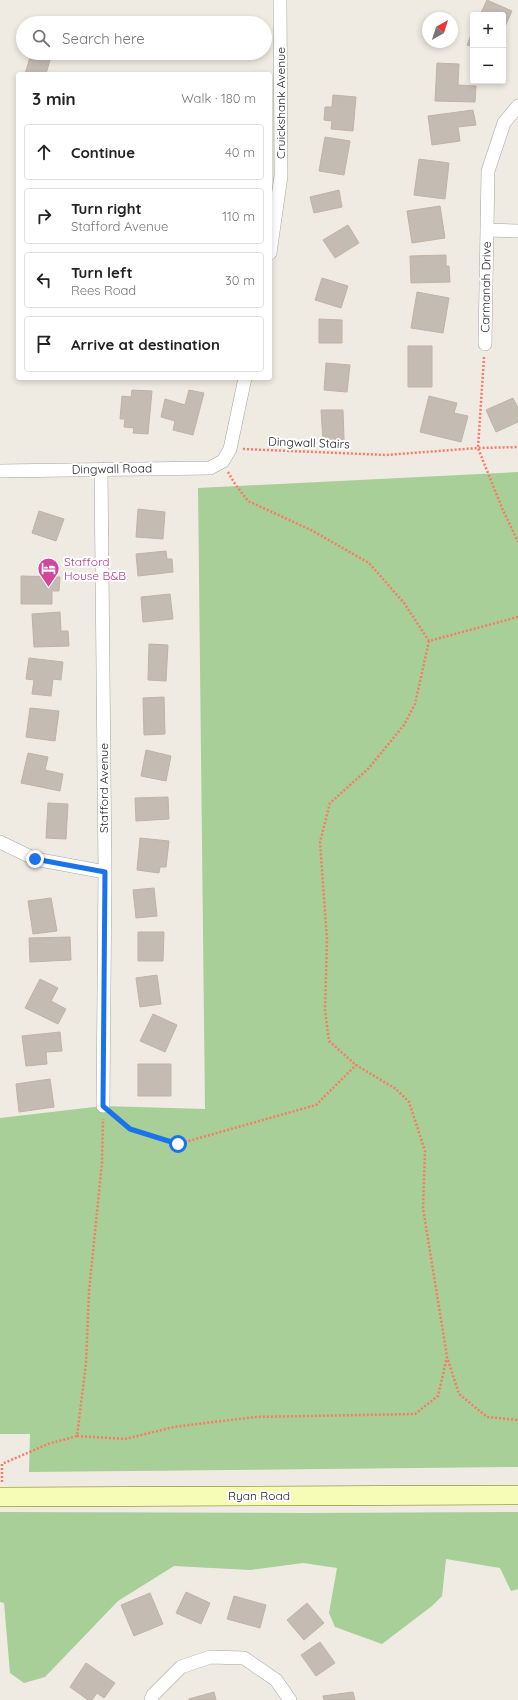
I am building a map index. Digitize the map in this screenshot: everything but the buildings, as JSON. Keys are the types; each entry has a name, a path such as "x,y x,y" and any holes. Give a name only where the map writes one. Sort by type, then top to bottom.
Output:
{"main road":[{"name":"Ryan Road","path":"1,1491 518,1495"}],"street":[{"name":"Cruickshank Avenue","path":"272,239 281,176 275,91 280,0"},
{"name":"Carmanah Drive","path":"485,344 488,171 504,123 518,106"},
{"name":"Carmanah Drive","path":"488,230 518,231"},
{"path":"223,461 230,449 245,380"},
{"name":"Dingwall Road","path":"0,471 210,468 223,461"},
{"name":"Stafford Avenue","path":"101,469 105,872 103,1106"},
{"path":"0,842 35,859 105,872"},
{"path":"151,1700 153,1695 181,1667 210,1657 244,1658 276,1680 290,1700"}],"path":[{"path":"485,344 478,448 502,508 518,542"},
{"name":"Dingwall Stairs","path":"230,449 386,454 518,447"},
{"path":"223,461 235,484 248,501 311,530 369,563 404,603 429,641 415,704 404,725 368,769 330,803 320,842 327,940 325,1010 329,1041 356,1065 396,1089 409,1102 426,1151 423,1208 447,1357 459,1394 486,1417 518,1420"},
{"path":"429,641 518,617"},
{"path":"103,1106 130,1129 178,1144 316,1105 356,1065"},
{"path":"78,1436 86,1362 89,1291 102,1164 103,1106"},
{"path":"1,1491 2,1464 48,1444 78,1436 125,1440 174,1427 254,1417 415,1414 438,1396 447,1357"}],"green space":[{"path":"518,472 518,1467 29,1472 30,1434 0,1434 0,1118 103,1106 205,1109 198,488"},
{"path":"0,1512 518,1512 518,1589 511,1591 500,1568 446,1559 442,1596 432,1606 382,1644 335,1627 329,1613 337,1568 303,1563 250,1570 174,1566 118,1601 45,1677 24,1683 10,1673 4,1603 0,1602"}],"place":[{"name":"Stafford House B&B","path":"48,588"}],"route":[{"path":"35,859 105,872 103,1106 130,1129 178,1144"}]}
